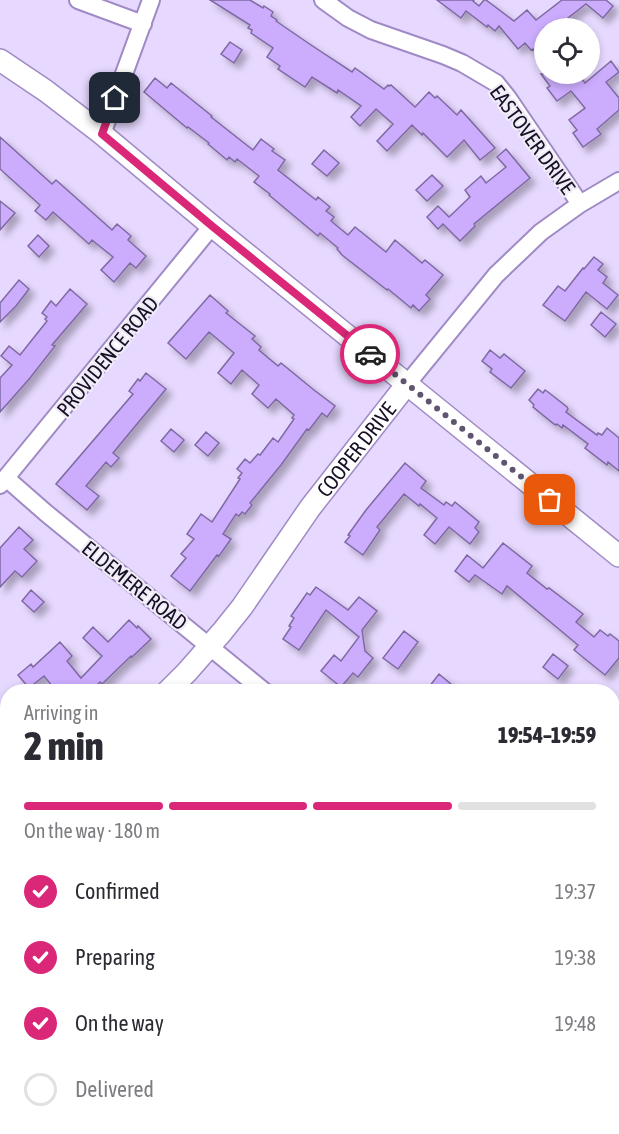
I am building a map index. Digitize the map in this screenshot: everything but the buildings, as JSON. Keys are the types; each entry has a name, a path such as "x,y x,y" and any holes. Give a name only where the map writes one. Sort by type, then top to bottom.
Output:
{"main road":[{"path":"0,60 46,91 102,134 619,556"},
{"name":"COOPER DRIVE","path":"175,684 211,646 242,607 310,508 407,384"}],"street":[{"path":"78,0 142,24"},
{"path":"102,134 152,0"},
{"name":"EASTOVER DRIVE","path":"323,0 348,18 371,30 462,63 496,84 508,98 580,204"},
{"name":"COOPER DRIVE","path":"407,384 496,275 541,232 580,204 619,181"},
{"name":"PROVIDENCE ROAD","path":"4,473 212,226"},
{"name":"ELDEMERE ROAD","path":"4,473 46,513 256,684"}],"way so far":[{"path":"370,354 550,500"}],"route":[{"path":"115,98 102,134 370,354"}]}
